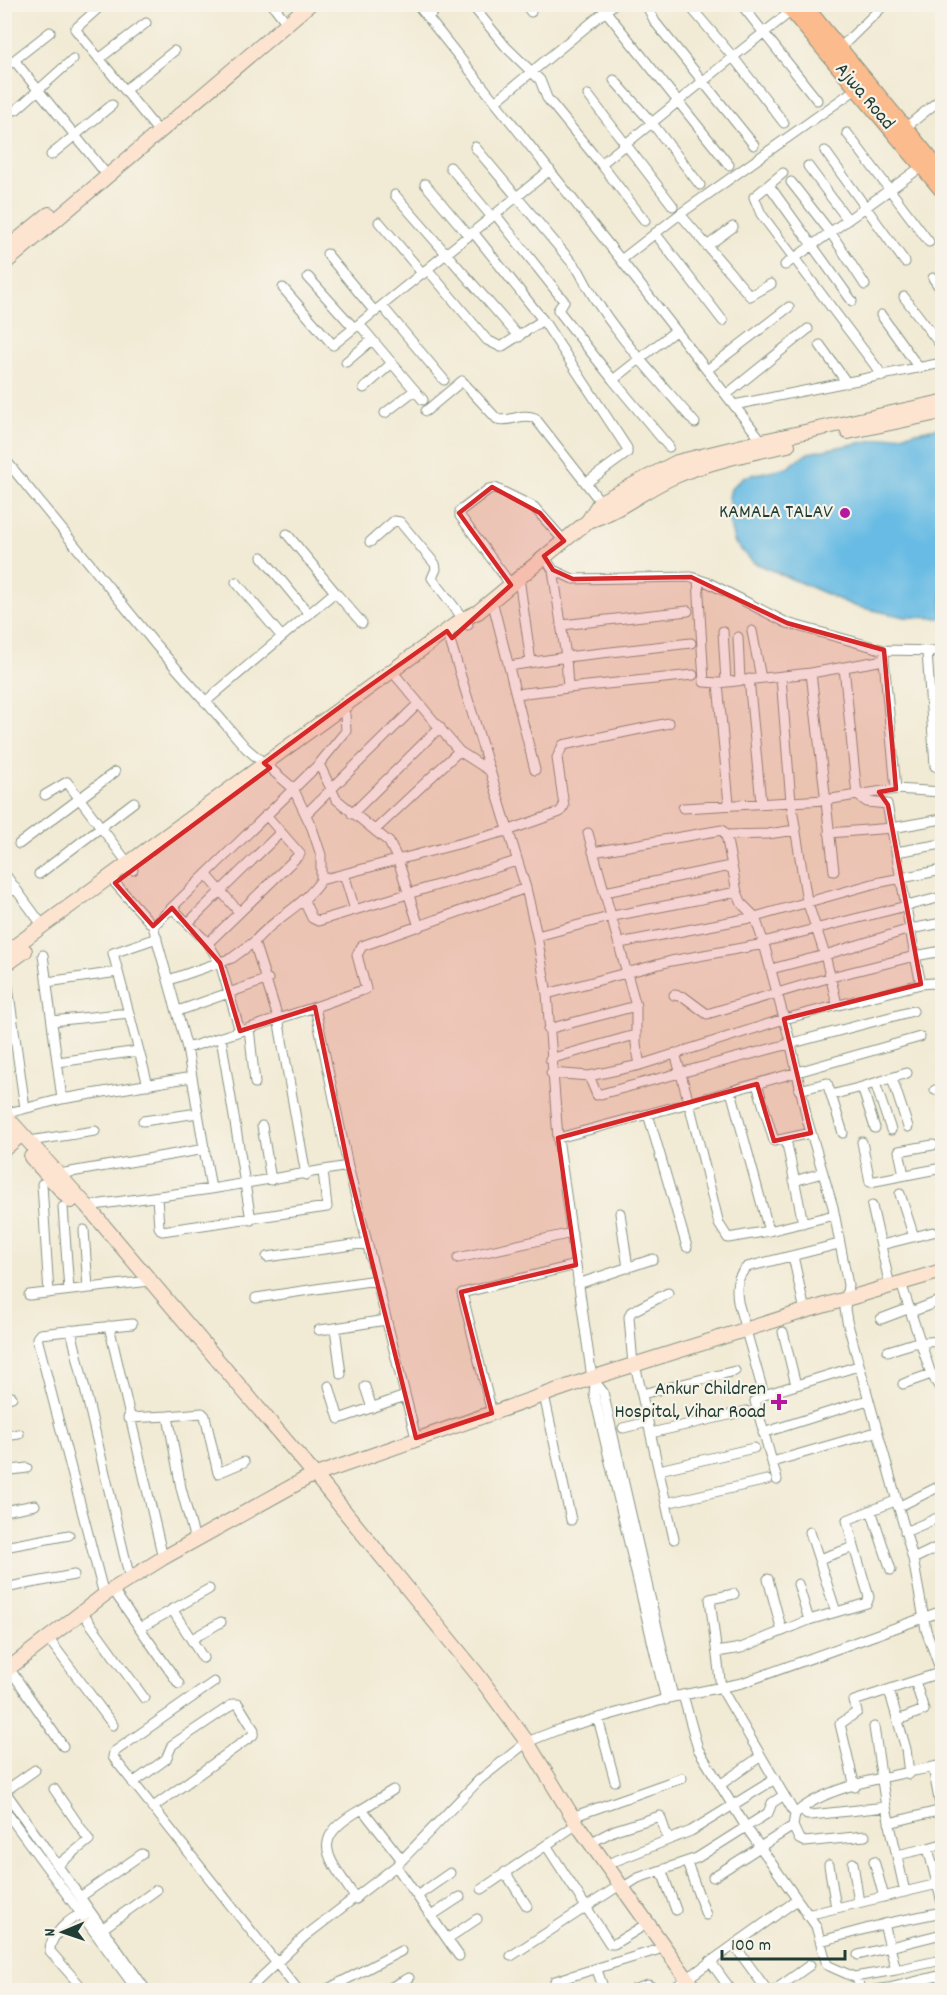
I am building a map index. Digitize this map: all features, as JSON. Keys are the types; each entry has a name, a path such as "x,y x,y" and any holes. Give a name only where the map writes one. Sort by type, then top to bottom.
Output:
{"main road":[{"name":"Ajwa Road","path":"796,6 839,49 861,85 905,128 942,190"},
{"name":"Ajwa Road","path":"796,6 926,163 942,174"}],"street":[{"path":"103,4 75,29 156,128"},
{"path":"272,4 285,20"},
{"path":"285,20 298,4"},
{"path":"4,251 104,172 285,20 309,4"},
{"path":"417,4 766,445"},
{"path":"428,17 443,4"},
{"path":"471,4 506,47 534,73 547,98 645,221"},
{"path":"495,102 534,73 603,8 614,4"},
{"path":"646,4 656,22 754,145"},
{"path":"688,4 784,123"},
{"path":"741,4 817,100"},
{"path":"839,49 885,4"},
{"path":"938,4 942,12"},
{"path":"601,164 796,6"},
{"path":"603,8 729,165"},
{"path":"99,59 146,23"},
{"path":"4,68 50,32"},
{"path":"125,90 174,51"},
{"path":"16,110 73,59"},
{"path":"14,60 104,172"},
{"path":"614,80 652,123 700,185"},
{"path":"621,260 680,214 861,85"},
{"path":"588,95 673,206"},
{"path":"905,128 942,98"},
{"path":"51,155 112,105"},
{"path":"847,133 929,242"},
{"path":"475,147 518,195 579,271 589,291 640,358 695,423"},
{"path":"825,151 905,262"},
{"path":"785,265 926,163"},
{"path":"808,166 848,220"},
{"path":"450,167 564,301 558,310 669,447"},
{"path":"283,288 333,345 550,170"},
{"path":"4,264 104,172"},
{"path":"783,173 754,197 761,214 883,376"},
{"path":"791,182 831,233 866,285"},
{"path":"425,184 471,234 543,320 627,448 627,453 586,483"},
{"path":"771,188 852,301"},
{"path":"395,195 519,337"},
{"path":"680,214 750,296 771,284"},
{"path":"379,222 486,340 501,347 543,320"},
{"path":"707,246 733,227"},
{"path":"655,233 723,321"},
{"path":"327,254 444,380"},
{"path":"308,277 372,340 423,400"},
{"path":"933,278 942,291"},
{"path":"904,297 942,346"},
{"path":"707,370 789,307"},
{"path":"881,315 919,368"},
{"path":"726,395 808,329"},
{"path":"613,380 675,331"},
{"path":"346,362 372,340"},
{"path":"820,345 847,383"},
{"path":"364,388 392,363"},
{"path":"734,405 942,363"},
{"path":"426,411 460,381 465,382 497,420 504,421 528,415 535,418 609,515"},
{"path":"385,413 415,390"},
{"path":"4,954 130,867 466,622 588,521 600,502 665,467 942,402"},
{"path":"588,521 609,515 669,479 766,445 942,412"},
{"path":"4,458 205,702 246,748 293,788 316,840 323,868 321,880 304,900 279,917 242,953 169,980"},
{"path":"531,662 515,581 460,516 460,511 489,489 495,488 534,507 564,541"},
{"path":"370,542 394,521 400,522 435,564 436,569 432,579 466,622"},
{"path":"287,534 362,624"},
{"path":"544,556 553,570 566,657 568,687"},
{"path":"262,557 309,614"},
{"path":"553,570 573,579 584,580 698,579 787,623 884,655"},
{"path":"698,579 702,679 704,682 781,677 844,667 884,655 942,651"},
{"path":"236,582 282,637"},
{"path":"205,702 335,592"},
{"path":"492,600 535,770"},
{"path":"562,626 688,611"},
{"path":"723,631 722,682 729,804"},
{"path":"752,631 761,678"},
{"path":"267,765 345,714 449,634"},
{"path":"449,634 526,888 537,936 547,994 551,1073 558,1138 594,1394 674,1697 698,1749 732,1805 816,1926 827,1965 857,1977 942,1960"},
{"path":"738,637 761,803"},
{"path":"509,666 691,643"},
{"path":"927,652 935,766 942,769"},
{"path":"884,655 896,789"},
{"path":"844,667 857,795 867,802 887,804 904,904 921,984"},
{"path":"811,673 834,871"},
{"path":"516,694 693,675"},
{"path":"396,676 459,751 490,771"},
{"path":"781,677 790,802 807,901 825,955 837,1004"},
{"path":"306,814 418,704"},
{"path":"153,926 319,764 346,731 345,714"},
{"path":"321,880 507,831 547,818 563,809 556,758 563,745 669,723"},
{"path":"352,814 440,727"},
{"path":"375,830 459,751"},
{"path":"319,764 331,791 352,814 389,842 398,860 418,927"},
{"path":"19,844 115,772"},
{"path":"45,795 66,781 130,867"},
{"path":"683,808 825,800 896,789 942,792"},
{"path":"39,874 134,802"},
{"path":"266,815 300,854"},
{"path":"829,833 892,828 942,819"},
{"path":"726,835 768,834 795,830"},
{"path":"593,852 722,831 726,835 730,866 737,892 742,904 755,917 764,943 791,1045 799,1090 834,1215 848,1285 845,1299 847,1321 913,1559 926,1630 942,1673 854,1701 855,1714 841,1722 855,1787"},
{"path":"189,922 280,833"},
{"path":"588,833 613,916 636,1006 635,1035 640,1065"},
{"path":"208,943 316,840"},
{"path":"896,852 942,844"},
{"path":"304,900 312,918 318,921 517,861"},
{"path":"605,892 730,866"},
{"path":"25,1108 6,973 115,883 130,867"},
{"path":"620,943 755,917 900,877 942,870"},
{"path":"4,873 43,926"},
{"path":"206,874 239,912"},
{"path":"344,874 355,910"},
{"path":"115,883 153,926 157,938 186,1048 211,1190"},
{"path":"4,896 15,888"},
{"path":"186,1048 366,989 357,955 362,946 526,888"},
{"path":"537,936 613,916 737,892"},
{"path":"547,994 627,972 764,943 904,904 942,897"},
{"path":"172,908 189,922 208,943 220,963 244,1029 255,1083"},
{"path":"771,969 942,922"},
{"path":"148,1085 114,952 157,938"},
{"path":"254,942 268,980 278,1018 306,1175"},
{"path":"674,995 684,998 707,1014 831,976 942,951"},
{"path":"43,955 62,1099"},
{"path":"47,982 118,972"},
{"path":"178,1011 268,980"},
{"path":"551,1073 589,1076 640,1065 837,1004 921,984 933,983 942,986"},
{"path":"549,1029 636,1006"},
{"path":"315,1007 348,1166 416,1438"},
{"path":"589,1076 597,1095 682,1075 913,1011"},
{"path":"52,1021 129,1013"},
{"path":"550,1059 635,1035"},
{"path":"558,1138 920,1037"},
{"path":"221,1038 251,1220"},
{"path":"58,1062 139,1051"},
{"path":"675,1053 718,1224 724,1235 728,1238 769,1231 834,1215"},
{"path":"831,1095 907,1073"},
{"path":"145,1282 87,1206 59,1174 18,1141 4,1114 62,1099 192,1077"},
{"path":"892,1078 908,1127"},
{"path":"799,1090 827,1083 843,1133"},
{"path":"875,1083 891,1130"},
{"path":"757,1084 774,1141 811,1133"},
{"path":"862,1087 875,1128"},
{"path":"731,1091 769,1231"},
{"path":"143,1121 198,1113"},
{"path":"648,1113 687,1247"},
{"path":"4,1126 145,1282 435,1620 524,1744 573,1823 683,1987"},
{"path":"262,1126 271,1180"},
{"path":"18,1141 95,1131"},
{"path":"786,1139 803,1223"},
{"path":"896,1141 904,1175"},
{"path":"862,1142 870,1182 942,1168"},
{"path":"899,1151 933,1145"},
{"path":"59,1174 205,1149"},
{"path":"87,1206 211,1190 348,1166"},
{"path":"156,1197 159,1227 162,1231 251,1220 327,1207 323,1171"},
{"path":"794,1181 822,1173"},
{"path":"42,1184 49,1293"},
{"path":"900,1194 914,1237"},
{"path":"872,1206 881,1245 896,1284 911,1310 942,1392"},
{"path":"63,1207 69,1290"},
{"path":"620,1213 628,1268"},
{"path":"84,1230 88,1288"},
{"path":"881,1245 933,1232"},
{"path":"458,1258 572,1233"},
{"path":"267,1257 367,1243"},
{"path":"764,1395 736,1291 741,1273 747,1267 839,1244"},
{"path":"793,1256 805,1311"},
{"path":"579,1284 653,1259"},
{"path":"492,1413 462,1293 576,1265"},
{"path":"63,1746 7,1670 82,1612 130,1579 163,1558 311,1476 416,1438 593,1381 633,1365 805,1311 942,1272"},
{"path":"256,1298 376,1281"},
{"path":"29,1295 145,1282"},
{"path":"669,1293 629,1314 633,1365 642,1394 675,1539"},
{"path":"881,1319 942,1300"},
{"path":"318,1330 386,1320"},
{"path":"132,1324 40,1334 37,1338 109,1593 140,1628 179,1684"},
{"path":"109,1326 163,1558"},
{"path":"335,1328 341,1374"},
{"path":"71,1330 130,1579"},
{"path":"783,1332 796,1385"},
{"path":"888,1351 922,1342 942,1341"},
{"path":"777,1480 753,1402 764,1395 858,1366"},
{"path":"642,1394 735,1371"},
{"path":"903,1384 936,1378"},
{"path":"329,1386 339,1419 405,1396"},
{"path":"365,1387 372,1408"},
{"path":"544,1395 571,1520"},
{"path":"763,1433 868,1400"},
{"path":"651,1433 746,1411"},
{"path":"129,1418 202,1413 205,1416 218,1473 244,1462"},
{"path":"168,1416 181,1488 195,1540"},
{"path":"623,1428 648,1422"},
{"path":"772,1462 876,1432"},
{"path":"4,1436 19,1434"},
{"path":"659,1470 754,1448"},
{"path":"4,1471 27,1467"},
{"path":"666,1503 767,1480"},
{"path":"717,1652 741,1648 809,1620 869,1600 847,1520 871,1510 897,1504 942,1485"},
{"path":"4,1511 35,1505"},
{"path":"871,1510 891,1570"},
{"path":"905,1532 942,1516"},
{"path":"810,1532 836,1612"},
{"path":"4,1547 69,1535"},
{"path":"913,1559 942,1545"},
{"path":"819,1559 854,1546"},
{"path":"4,1588 74,1575"},
{"path":"768,1579 782,1631"},
{"path":"798,1584 809,1620"},
{"path":"140,1628 209,1589"},
{"path":"735,1594 710,1599 721,1688 784,1795 798,1811 807,1815 886,1807"},
{"path":"172,1609 203,1658"},
{"path":"251,1989 304,1937 356,1899 399,1863 479,1780 524,1744 538,1736 674,1697 742,1683 942,1611"},
{"path":"82,1612 144,1698"},
{"path":"192,1639 221,1622"},
{"path":"48,1638 113,1725"},
{"path":"898,1720 924,1710 915,1681"},
{"path":"214,1682 114,1752 113,1757 298,1990"},
{"path":"888,1690 898,1720 909,1774"},
{"path":"133,1783 166,1759 172,1745 233,1704 238,1704 254,1731 253,1736 152,1808"},
{"path":"598,1719 615,1781"},
{"path":"874,1727 889,1823 905,1892"},
{"path":"719,1783 762,1756"},
{"path":"713,1877 793,1826 798,1811 836,1791 881,1778 909,1774 938,1766 942,1812 889,1823"},
{"path":"35,1770 5,1791 146,1990"},
{"path":"482,1889 546,1845 573,1823 682,1778"},
{"path":"605,1865 691,1831 775,1779"},
{"path":"54,1789 89,1840 58,1865"},
{"path":"356,1899 330,1860 327,1845 332,1830 393,1790"},
{"path":"511,1956 585,1906 618,1887 638,1878 687,1863 768,1813 772,1803 784,1795"},
{"path":"4,1809 135,1987 124,1990"},
{"path":"363,1809 399,1863 417,1896 459,1956"},
{"path":"12,1820 21,1813"},
{"path":"590,1843 615,1830 660,1816 668,1839"},
{"path":"573,1823 605,1865 640,1928 683,1987"},
{"path":"793,1826 799,1839 805,1842 865,1836"},
{"path":"897,1855 942,1844"},
{"path":"546,1845 612,1944 640,1928"},
{"path":"928,1848 940,1884 942,1903"},
{"path":"80,1897 142,1854"},
{"path":"874,1861 884,1897"},
{"path":"687,1863 706,1915"},
{"path":"853,1863 859,1903"},
{"path":"829,1865 836,1908"},
{"path":"505,1872 526,1906"},
{"path":"662,1872 676,1910"},
{"path":"417,1896 450,1873"},
{"path":"807,1914 940,1884"},
{"path":"102,1929 156,1890"},
{"path":"431,1916 460,1897"},
{"path":"683,1987 710,1961 797,1900"},
{"path":"821,1941 884,1924 942,1912"},
{"path":"84,1990 50,1951 49,1946 51,1940 80,1914 91,1914"},
{"path":"447,1939 477,1919"},
{"path":"884,1924 896,1970"},
{"path":"858,1955 942,1934"},
{"path":"734,1945 767,1990"},
{"path":"555,1981 657,1950"},
{"path":"326,1990 401,1951"},
{"path":"710,1961 731,1990"},
{"path":"775,1990 810,1965"},
{"path":"597,1970 604,1990"},
{"path":"857,1977 860,1990"},
{"path":"386,1990 409,1978"},
{"path":"875,1990 942,1978"},
{"path":"633,1990 648,1985 658,1990"}],"highlighted area":[{"path":"492,487 540,513 564,541 544,556 553,570 573,579 691,577 787,623 884,650 896,789 879,792 888,805 921,984 784,1019 811,1133 774,1141 757,1084 558,1138 576,1265 461,1292 492,1413 416,1438 348,1166 315,1007 240,1031 220,963 172,908 153,926 115,883 270,768 264,763 348,701 447,631 452,638 511,585 459,513"}],"water":[{"path":"942,427 942,618 905,617 854,606 753,562 735,543 729,522 729,497 731,489 743,477 788,467 808,453"}],"place":[{"name":"KAMALA TALAV","path":"845,513"},
{"name":"Ankur Children Hospital, Vihar Road","path":"779,1402"}]}
